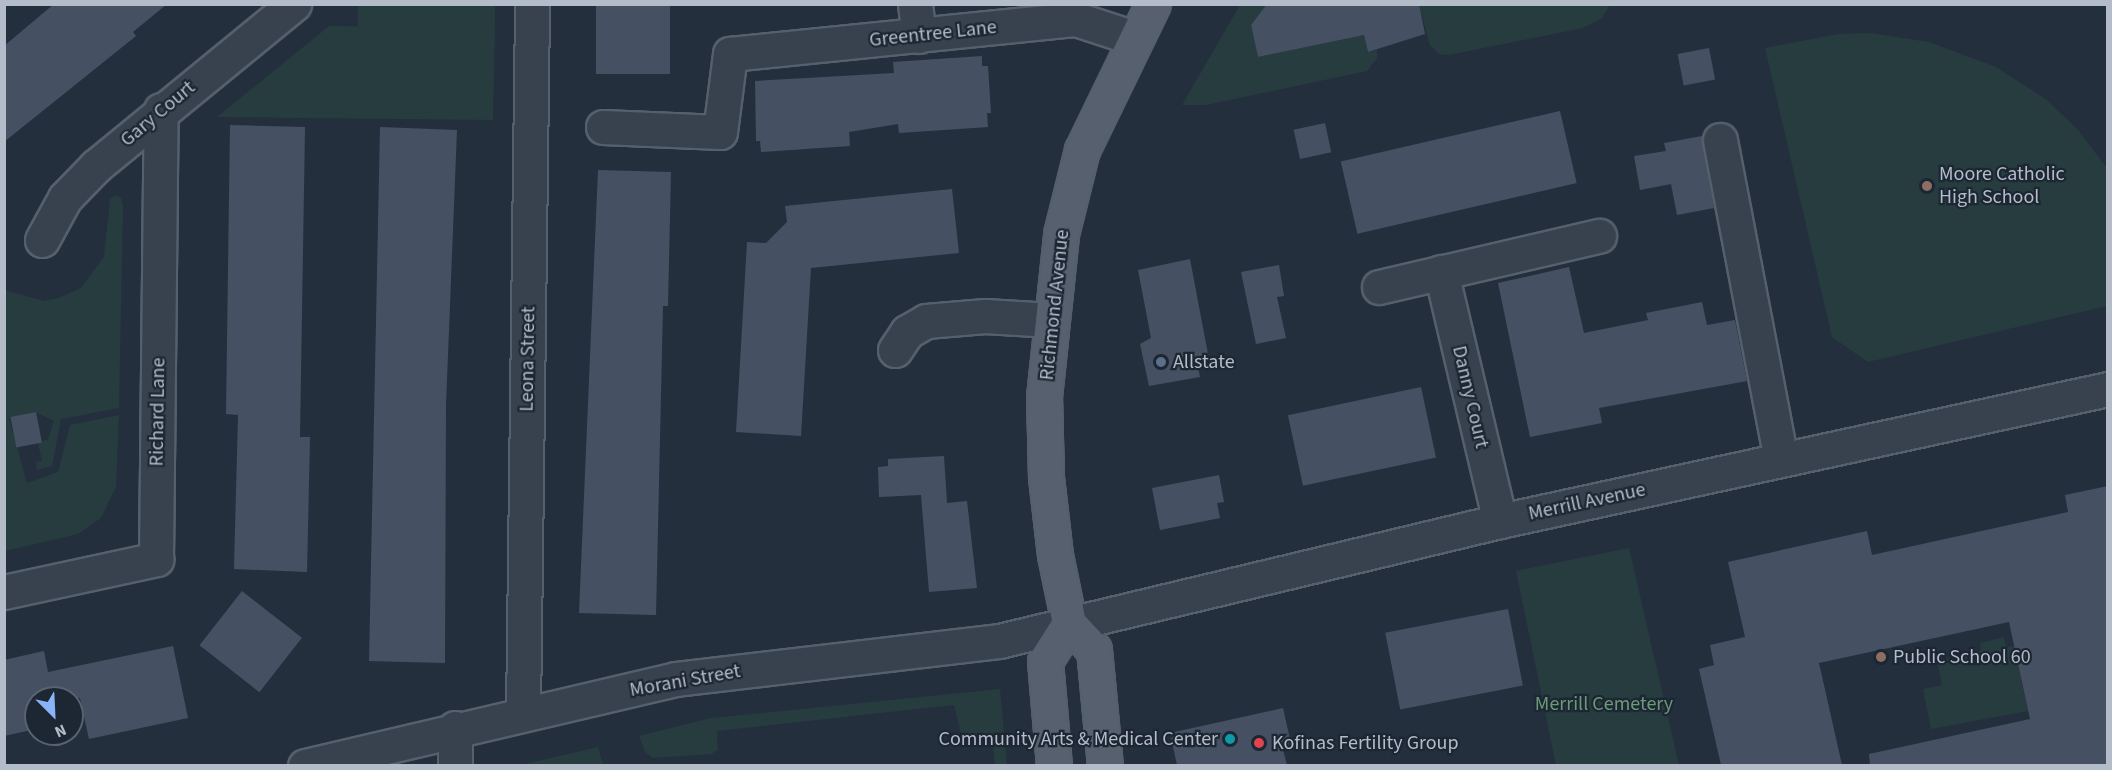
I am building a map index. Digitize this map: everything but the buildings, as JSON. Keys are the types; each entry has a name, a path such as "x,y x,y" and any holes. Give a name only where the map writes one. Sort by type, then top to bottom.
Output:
{"main road":[{"name":"Richmond Avenue","path":"1069,623 1055,555 1046,477 1044,397 1061,234 1082,150 1134,38 1153,4"},
{"path":"1054,765 1045,661 1069,623 1094,650 1105,765"}],"street":[{"name":"Gary Court","path":"42,240 65,198 161,110 294,4"},
{"name":"Leona Street","path":"523,714 532,4"},
{"name":"Greentree Lane","path":"603,127 720,132 730,54 917,20 1076,19 1134,38"},
{"name":"Richard Lane","path":"4,592 156,559 161,110"},
{"path":"1720,140 1780,459"},
{"path":"1379,286 1599,236"},
{"name":"Danny Court","path":"1441,272 1500,521"},
{"path":"895,350 907,332 926,321 985,316 1051,320"},
{"name":"Merrill Avenue","path":"1069,623 1500,521 2108,389"},
{"name":"Morani Street","path":"305,765 455,728 675,680 999,641 1069,623"},
{"path":"454,765 455,728"}],"green space":[{"path":"358,4 495,4 495,31 358,31"},
{"path":"1419,4 1610,5 1602,18 1583,28 1449,55 1439,54 1430,45"},
{"path":"1240,5 1267,5 1251,25 1258,57 1364,35 1368,52 1377,50 1377,58 1367,71 1206,105 1182,105"},
{"path":"329,26 495,28 493,120 217,117"},
{"name":"Moore Catholic High School","path":"1871,33 1929,42 1996,67 2047,100 2078,130 2107,168 2107,306 1868,362 1832,337 1765,48 1838,34"},
{"path":"115,195 121,198 123,206 119,408 61,419 52,466 37,470 36,462 42,461 38,443 48,439 54,421 35,412 9,418 27,483 58,472 70,425 119,415 116,487 101,518 78,534 5,551 4,290 44,301 59,298 81,288 104,257 110,199"},
{"name":"Merrill Cemetery","path":"1629,548 1679,765 1556,765 1516,571"},
{"path":"2004,637 2006,647 2014,646 2028,711 1931,729 1923,689 1942,685 1937,661 1981,651 1980,643"},
{"path":"1000,689 1007,765 995,765 992,737 973,739 961,734 954,705 717,731 718,750 711,754 653,758 645,752 639,736 711,718"},
{"path":"598,747 603,765 520,765"}],"place":[{"name":"Moore Catholic High School","path":"1927,186"},
{"name":"Allstate","path":"1161,362"},
{"name":"Public School 60","path":"1881,657"},
{"name":"Community Arts & Medical Center","path":"1230,739"},
{"name":"Kofinas Fertility Group","path":"1259,743"}]}
